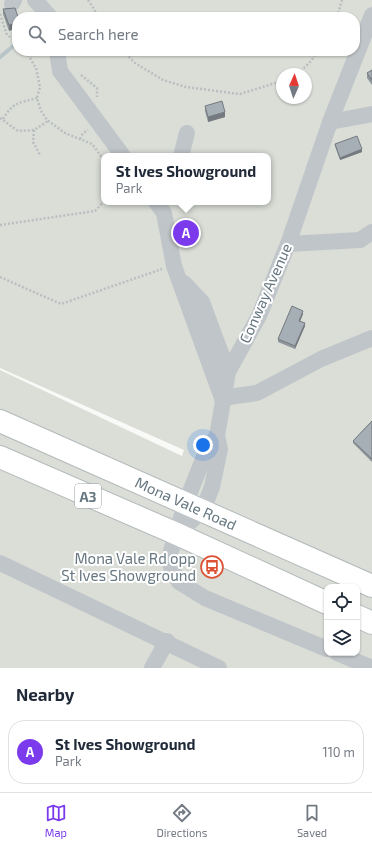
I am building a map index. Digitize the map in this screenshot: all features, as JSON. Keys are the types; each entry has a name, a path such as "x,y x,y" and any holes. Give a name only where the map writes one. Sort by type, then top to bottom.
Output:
{"highway":[{"name":"Mona Vale Road","path":"0,421 372,586"},
{"name":"A3","path":"0,457 177,534 324,602"},
{"path":"360,617 372,623"}],"street":[{"path":"35,0 46,12"},
{"name":"Conway Avenue","path":"360,46 372,16"},
{"path":"58,56 60,70 121,153"},
{"name":"Conway Avenue","path":"194,506 208,447 217,436 222,398 228,372 259,316 288,244 330,122 356,56"},
{"path":"330,122 369,118"},
{"path":"182,153 187,133"},
{"path":"163,206 176,271 222,398 257,393 321,359 372,338"},
{"path":"288,244 368,238"},
{"path":"176,271 202,302 228,372"},
{"path":"194,506 177,534 170,554 171,567 179,582 205,598 324,648"},
{"path":"0,563 167,641 219,668"},
{"path":"152,668 167,641"},
{"path":"344,656 372,668"}],"path":[{"path":"88,0 96,12"},
{"path":"338,12 342,0"},
{"path":"0,14 1,23 7,35 12,37"},
{"path":"29,56 36,68 40,86 37,98 41,111 49,121 65,133 92,144 101,156"},
{"path":"128,56 135,63 163,80 193,88 240,94 276,83"},
{"path":"304,68 314,56"},
{"path":"37,98 14,105 2,118 18,131 34,130 49,121"},
{"path":"34,130 33,142 40,155"},
{"path":"0,225 95,211 101,204"},
{"path":"0,277 61,304 176,271"}],"shaded area":[{"path":"0,0 372,0 372,668 0,668 0,370 182,456 184,450 0,368"}],"building":[{"path":"15,8 16,12 12,12 12,24 9,25 3,9"},
{"path":"372,70 372,80 367,73"},
{"path":"222,101 225,112 208,117 205,106"},
{"path":"357,136 362,149 340,158 335,144"},
{"path":"292,306 303,311 299,321 305,323 295,346 278,339"},
{"path":"372,421 372,459 353,441"}],"waterway":[{"path":"0,57 12,47"}],"place":[{"name":"St Ives Showground","path":"186,233"},
{"name":"Mona Vale Rd opp St Ives Showground","path":"212,567"}]}
